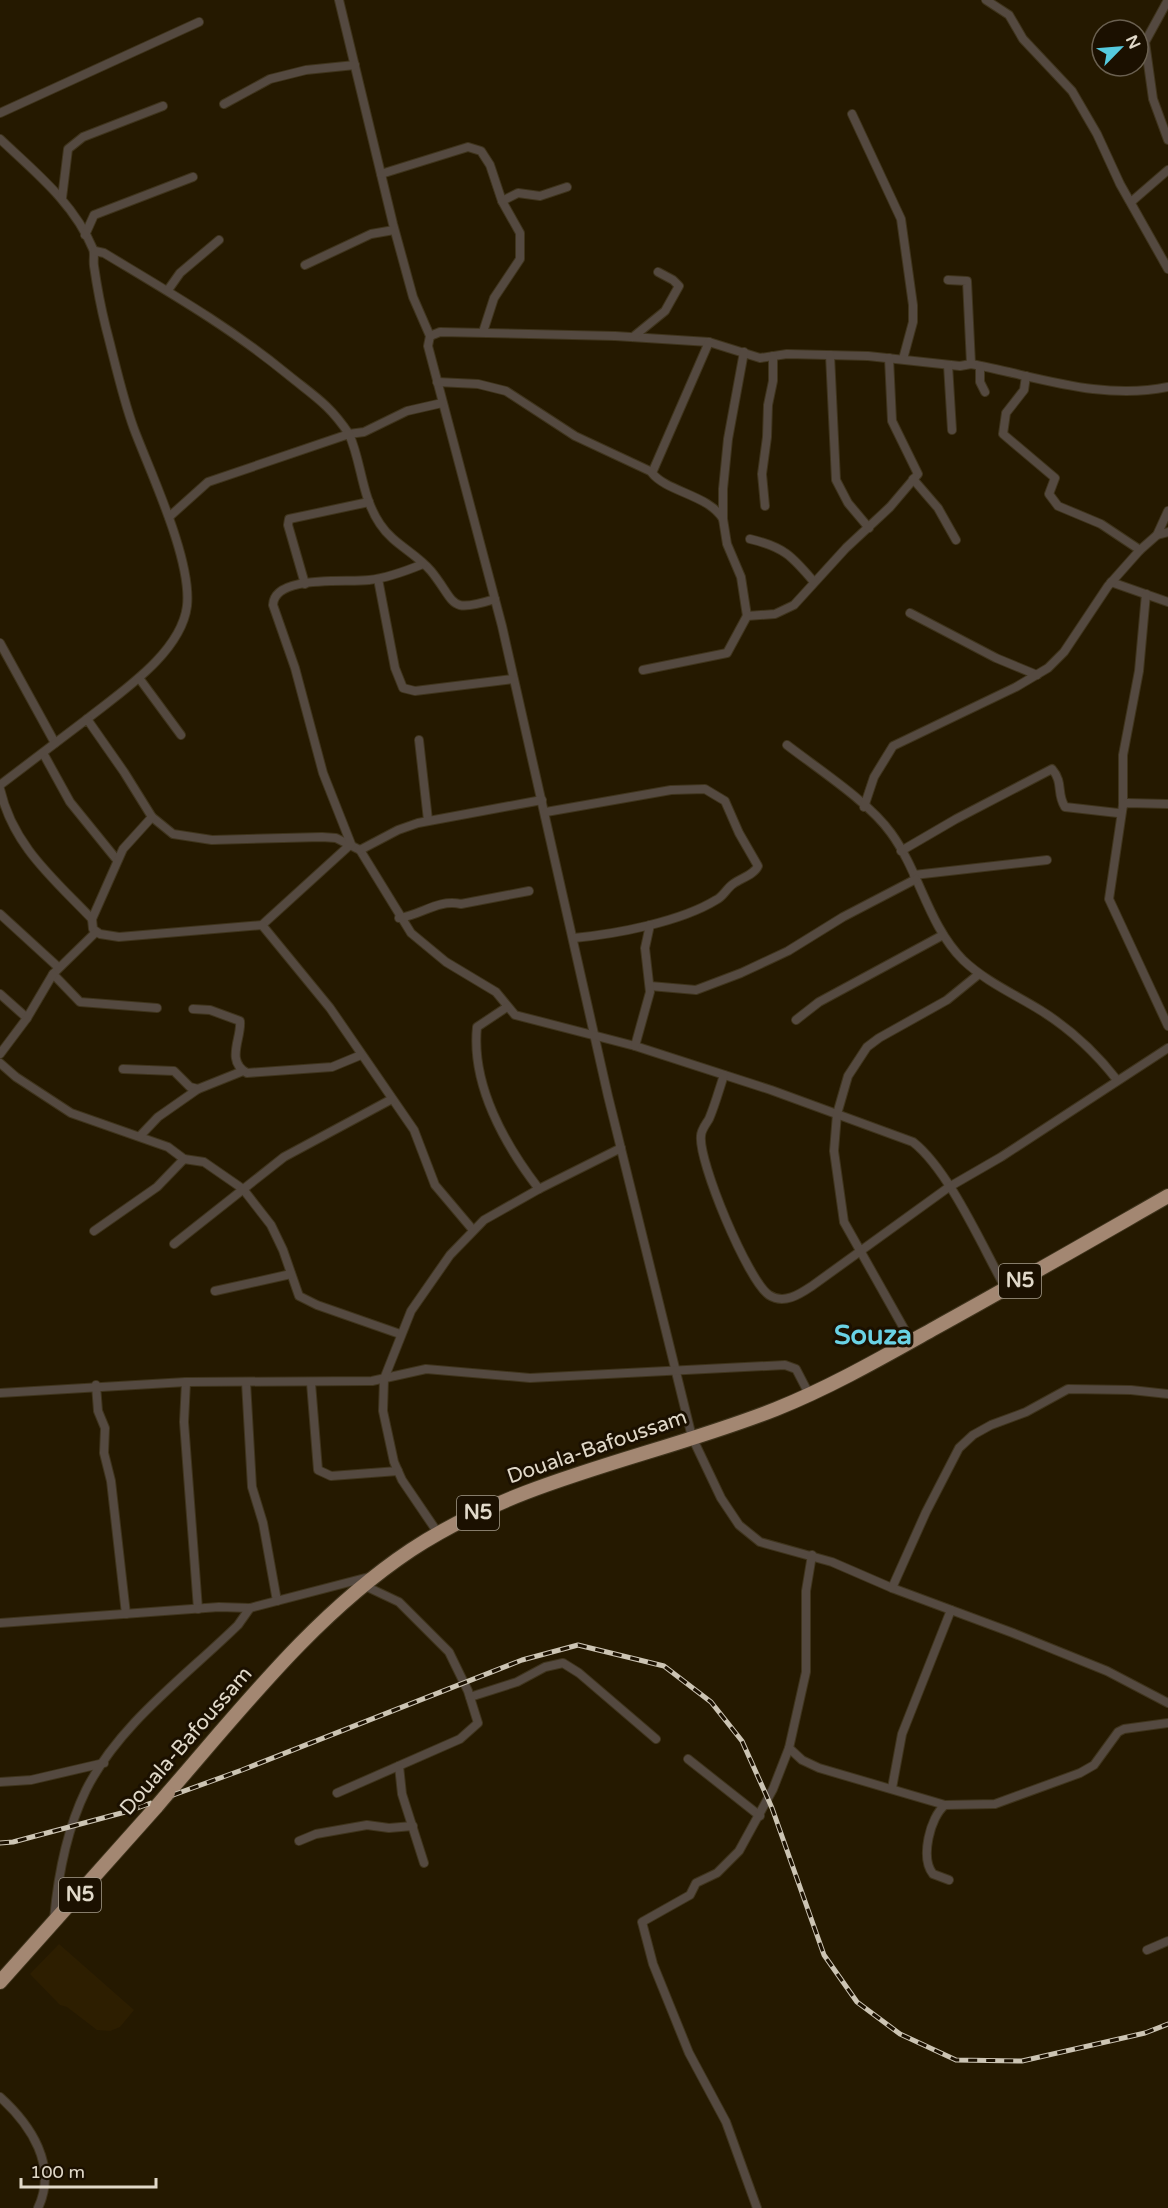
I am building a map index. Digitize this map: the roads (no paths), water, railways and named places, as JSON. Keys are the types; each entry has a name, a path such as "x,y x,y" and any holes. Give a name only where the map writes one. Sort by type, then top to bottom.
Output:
{"highway":[{"name":"Douala-Bafoussam","path":"0,1982 287,1658 326,1617 374,1576 438,1533 528,1491 777,1409 809,1394 1006,1289 1168,1196"}],"street":[{"path":"339,0 394,230 413,297 430,336 428,346 442,403 495,599 546,812 621,1148 692,1437 728,1511 749,1535 774,1546 812,1555 1107,1671 1168,1703"},
{"path":"986,0 1009,15 1023,39 1071,91 1097,134 1168,270"},
{"path":"1168,0 1145,42 1153,99 1161,129 1168,140"},
{"path":"0,113 199,22"},
{"path":"224,104 270,79 306,70 355,65"},
{"path":"62,198 68,149 83,137 163,106"},
{"path":"852,114 901,219 913,305 913,322 903,359"},
{"path":"0,139 62,198 95,251 94,265 102,309 119,381 169,517 187,586 187,607 168,646 139,678 0,784"},
{"path":"381,174 468,147 481,151 490,165 502,201 520,233 520,259 494,298 483,332"},
{"path":"1131,202 1168,170"},
{"path":"85,236 94,215 193,177"},
{"path":"502,201 518,193 540,196 567,187"},
{"path":"305,265 371,234 394,230"},
{"path":"168,290 180,273 219,240"},
{"path":"95,251 104,253 168,290 258,349 331,409 348,434 358,455 358,468 369,502 383,529 423,564 447,597 458,605 472,606 495,599"},
{"path":"633,337 665,311 679,286 674,280 658,272"},
{"path":"948,280 967,281 971,364"},
{"path":"430,336 440,332 483,332 709,342 760,358 830,355 889,358 971,364 1071,386 1131,392 1168,387"},
{"path":"652,472 709,342"},
{"path":"643,670 727,653 747,616 741,576 727,544 723,519 723,489 728,440 744,352"},
{"path":"830,355 836,480 848,503 869,528"},
{"path":"765,506 762,474 768,405 773,381 773,356"},
{"path":"747,616 786,610 869,528 918,474 897,435 891,414 889,358"},
{"path":"948,364 952,430"},
{"path":"980,366 980,382 985,392"},
{"path":"1026,376 1024,390 1006,413 1003,434 1055,478 1049,494 1058,506 1101,524 1140,550"},
{"path":"437,382 478,384 506,391 575,436 652,472 654,476 719,513 723,519"},
{"path":"169,517 208,482 348,434 364,432 407,411 442,403"},
{"path":"913,479 938,508 956,540"},
{"path":"304,584 288,525 289,519 369,502"},
{"path":"864,807 874,777 893,746 931,730 1037,675 1064,652 1111,582 1157,535 1168,511"},
{"path":"1157,535 1168,532"},
{"path":"750,539 772,544 789,553 814,582"},
{"path":"351,844 324,773 295,668 273,605 274,595 280,590 304,584 378,579 423,564"},
{"path":"378,579 394,668 403,688 416,691 513,679"},
{"path":"1111,582 1168,602"},
{"path":"1146,594 1139,671 1123,755 1123,805 1109,899 1168,1026"},
{"path":"910,612 996,658 1037,675"},
{"path":"0,643 55,743"},
{"path":"139,678 181,735"},
{"path":"87,719 118,762 152,817 173,834 189,838 322,837 351,844 360,850 399,918 424,946 496,992 507,1007 520,1017 635,1046 913,1142 930,1159 949,1187 1006,1289"},
{"path":"419,740 428,820"},
{"path":"787,745 888,829 902,851 943,935 962,959 979,974 1055,1020 1083,1044 1118,1080"},
{"path":"43,753 70,802 117,860"},
{"path":"902,851 1052,769 1060,778 1061,800 1065,807 1118,813"},
{"path":"0,789 6,813 18,837 92,919 96,932"},
{"path":"546,812 670,790 705,789 725,801 739,833 758,866 756,871 732,885 719,899 650,925 605,935 574,938"},
{"path":"360,850 398,830 428,820 542,800"},
{"path":"1123,805 1127,803 1168,804"},
{"path":"92,919 123,849 152,817"},
{"path":"96,932 105,935 133,936 262,925 351,844"},
{"path":"650,986 696,990 733,976 788,951 915,877 1047,860"},
{"path":"399,918 417,915 430,905 450,902 461,904 529,891"},
{"path":"0,914 55,970 80,1002 157,1008"},
{"path":"262,925 318,990 421,1144 435,1185 473,1230"},
{"path":"635,1046 650,986 645,948 650,925"},
{"path":"0,1054 27,1018 55,970 96,932"},
{"path":"796,1020 819,1002 943,935"},
{"path":"911,1341 847,1228 838,1191 834,1151 837,1114 848,1076 867,1047 947,1000 979,974"},
{"path":"0,994 27,1018"},
{"path":"507,1007 477,1027 481,1074 509,1146 538,1189"},
{"path":"193,1009 210,1010 240,1021 236,1059 243,1071"},
{"path":"724,1075 701,1137 717,1194 744,1259 760,1287 770,1296 779,1299 795,1296 949,1187 1001,1157 1168,1047"},
{"path":"140,1136 158,1117 198,1089 243,1071 252,1074 324,1069 338,1066 361,1055"},
{"path":"0,1063 16,1077 71,1113 168,1147 184,1160 204,1162 243,1189 271,1225 297,1293 302,1298 400,1334"},
{"path":"123,1069 161,1068 174,1071 190,1087 198,1089"},
{"path":"174,1244 292,1152 392,1099"},
{"path":"438,1533 411,1496 398,1471 383,1412 384,1379 400,1334 418,1297 473,1230 538,1189 621,1148"},
{"path":"94,1231 157,1187 184,1160"},
{"path":"215,1291 291,1274"},
{"path":"0,1393 96,1385 186,1382 311,1383 384,1379 426,1369 530,1378 789,1366 799,1373 809,1394"},
{"path":"186,1382 185,1446 198,1609"},
{"path":"246,1382 252,1487 263,1523 277,1601"},
{"path":"311,1383 318,1470 331,1476 398,1471"},
{"path":"96,1385 98,1411 105,1428 104,1453 111,1480 126,1614"},
{"path":"892,1588 926,1512 959,1448 973,1435 991,1425 1026,1413 1068,1389 1131,1390 1168,1394"},
{"path":"758,2208 726,2122 689,2053 653,1964 642,1922 690,1895 696,1883 710,1878 725,1866 739,1851 760,1816 789,1748 806,1672 808,1651 806,1591 812,1555"},
{"path":"0,1623 198,1609 250,1608 374,1576"},
{"path":"337,1793 460,1739 478,1723 470,1697 448,1652 399,1602 363,1585"},
{"path":"54,1923 63,1856 76,1813 87,1789 138,1720 238,1625 250,1608"},
{"path":"892,1788 902,1734 951,1610"},
{"path":"470,1697 517,1682 545,1667 563,1663 579,1673 656,1739"},
{"path":"789,1748 802,1760 819,1768 945,1804 982,1806 1012,1799 1088,1769 1118,1732 1124,1729 1168,1723"},
{"path":"688,1759 760,1816"},
{"path":"0,1782 31,1780 104,1763"},
{"path":"399,1766 402,1794 424,1863"},
{"path":"945,1804 934,1817 926,1858 933,1874 949,1880"},
{"path":"300,1841 316,1834 367,1825 388,1828 413,1826"},
{"path":"1147,1950 1168,1941"},
{"path":"0,2097 21,2119 42,2156 45,2191 38,2208"}],"railway":[{"path":"0,1843 13,1842 129,1811 242,1770 522,1660 578,1645 664,1666 711,1702 742,1741 772,1808 824,1955 857,2002 900,2034 956,2060 1022,2061 1145,2033 1168,2024"}],"district":[{"name":"Souza","path":"873,1335"}]}
